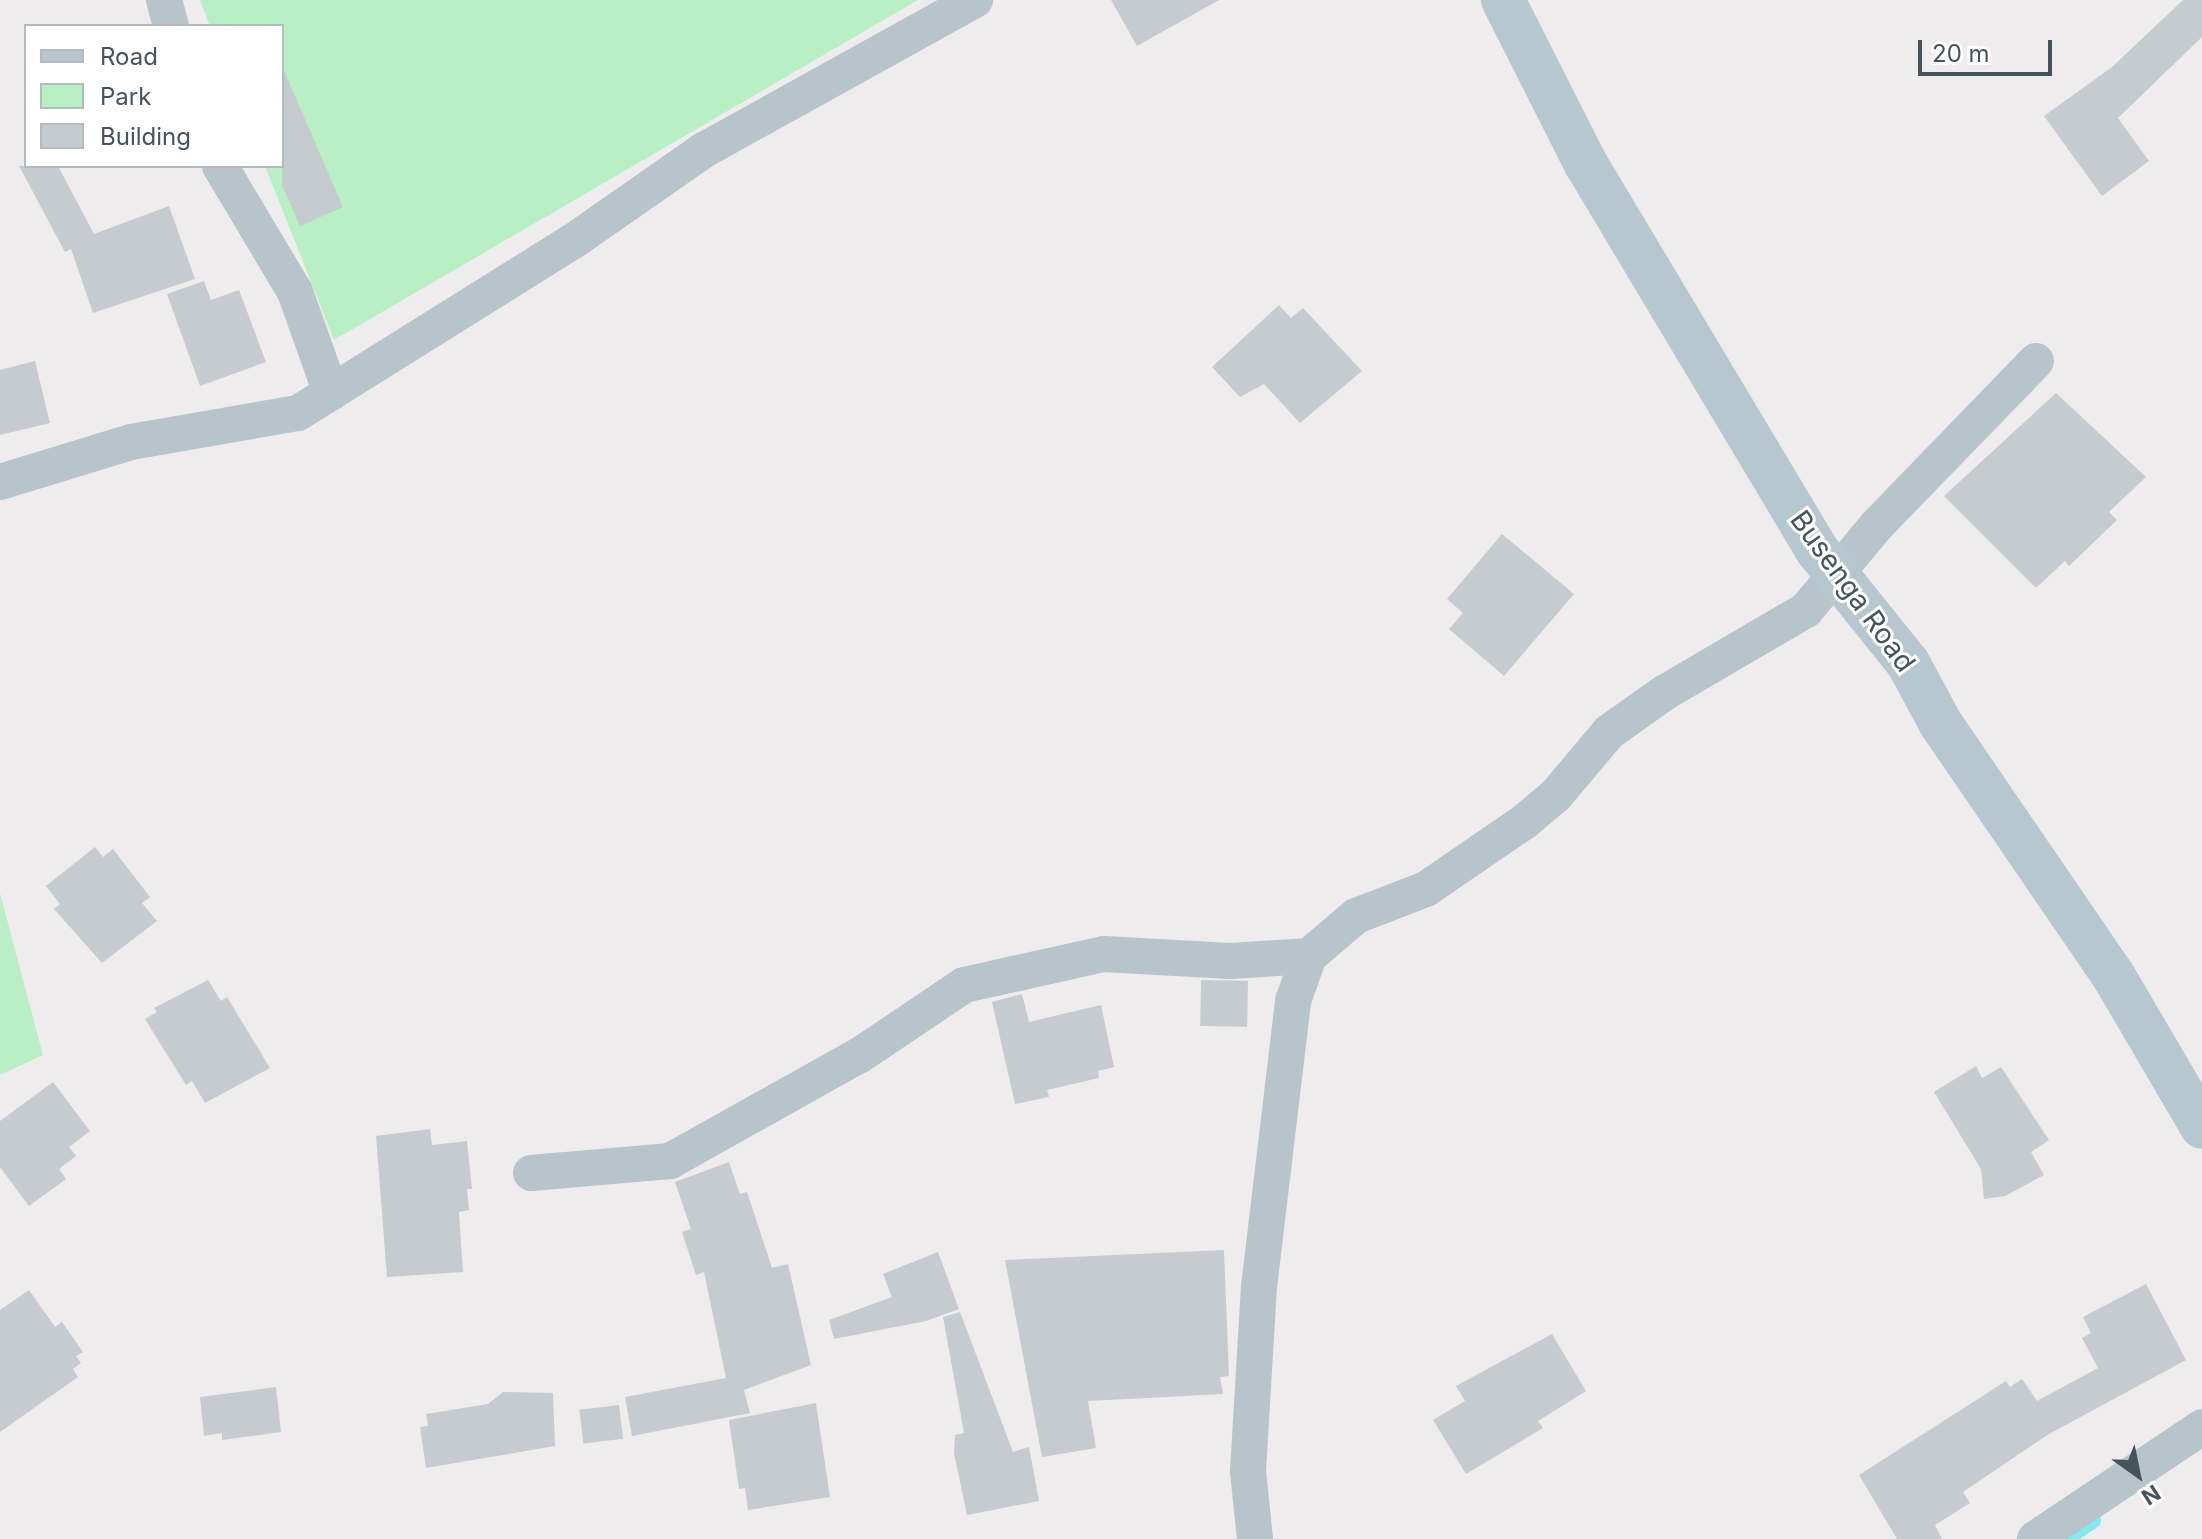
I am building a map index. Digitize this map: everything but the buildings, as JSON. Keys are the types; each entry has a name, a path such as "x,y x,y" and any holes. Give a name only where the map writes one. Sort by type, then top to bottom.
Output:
{"street":[{"path":"164,0 170,24"},
{"path":"0,482 131,442 298,413 572,242 704,150 975,0"},
{"name":"Busenga Road","path":"1503,0 1586,164 1817,550 1837,571 1908,663 1941,724 2113,975 2202,1127"},
{"path":"221,168 295,292 331,393"},
{"path":"1255,1539 1248,1471 1253,1349 1293,1001 1309,956 1356,916 1426,889 1524,822 1556,795 1609,732 1664,693 1806,610 1837,571 2036,361"},
{"path":"531,1173 670,1161 860,1055 964,985 1104,954 1230,961 1309,956"},
{"path":"2035,1539 2202,1427"}],"green space":[{"path":"200,0 918,0 334,340 266,168 284,168 284,24 209,24"},
{"path":"0,893 43,1055 0,1075"}],"waterway":[{"path":"2068,1539 2094,1521"}]}
